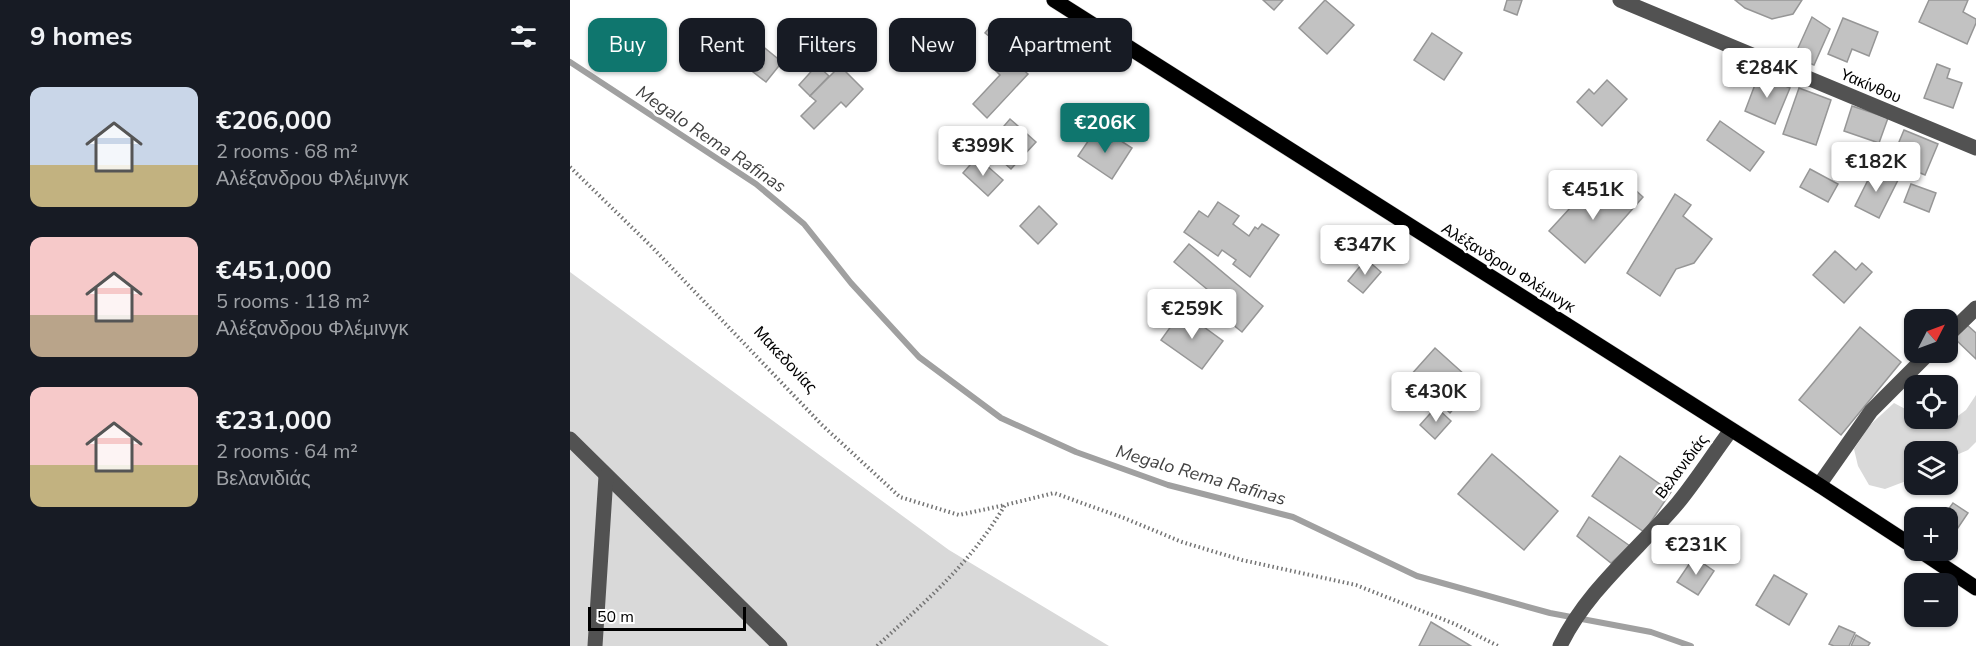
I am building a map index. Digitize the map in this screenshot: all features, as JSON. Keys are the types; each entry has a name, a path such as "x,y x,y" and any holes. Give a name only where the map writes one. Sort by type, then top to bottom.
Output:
{"main road":[{"name":"Αλέξανδρου Φλέμινγκ","path":"1054,0 1904,540"},
{"path":"1936,561 1976,588"}],"street":[{"name":"Υακίνθου","path":"1620,0 1976,148"},
{"path":"1958,325 1976,308"},
{"path":"1819,485 1871,411 1919,363"},
{"name":"Βελανιδιάς","path":"1560,646 1570,625 1586,603 1677,504 1731,430"},
{"path":"570,439 780,646"},
{"path":"595,646 606,476"}],"path":[{"name":"Μακεδονίας","path":"570,167 652,246 822,425 900,497 958,515 1054,493 1182,542 1242,560 1356,585 1455,624 1498,646"},
{"path":"877,646 951,578 989,532 1005,505"}],"shaded area":[{"path":"570,272 949,550 1109,646 570,646"},
{"path":"1976,395 1976,442 1968,450 1958,454 1958,441 1904,441 1904,482 1885,489 1869,485 1858,466 1854,449 1870,425 1894,403 1904,408 1904,429 1958,429 1958,416 1966,410"}],"building":[{"path":"1263,0 1283,0 1274,10"},
{"path":"1325,0 1354,25 1327,54 1299,28"},
{"path":"1507,0 1522,0 1517,15 1504,10"},
{"path":"1735,0 1802,0 1793,14 1772,19 1745,8"},
{"path":"1929,0 1968,0 1963,12 1976,19 1976,23 1967,44 1919,22"},
{"path":"1812,17 1830,29 1814,65 1794,57"},
{"path":"1843,18 1878,32 1869,56 1852,49 1847,62 1828,54"},
{"path":"1432,33 1462,53 1444,80 1414,60"},
{"path":"765,48 777,58 777,68 766,82 753,72 765,72"},
{"path":"1937,64 1950,69 1947,78 1962,83 1953,108 1924,98"},
{"path":"811,72 825,72 829,76 810,96 799,85"},
{"path":"834,72 846,72 863,89 846,107 841,102 814,129 801,116 816,101 810,96"},
{"path":"997,72 1026,72 1028,74 987,118 973,104 1000,75"},
{"path":"1759,74 1790,88 1775,124 1745,111"},
{"path":"1607,80 1627,99 1602,126 1577,102 1589,89 1594,94"},
{"path":"1799,88 1831,100 1816,145 1783,134"},
{"path":"1852,106 1888,118 1879,143 1844,131"},
{"path":"1010,119 1036,142 1011,169 986,147"},
{"path":"1720,121 1764,152 1750,171 1707,140"},
{"path":"1904,130 1938,144 1925,175 1891,161"},
{"path":"1095,131 1112,142 1115,137 1132,148 1112,179 1078,156"},
{"path":"977,157 1003,180 988,196 963,173"},
{"path":"1874,168 1898,180 1879,218 1855,206"},
{"path":"1810,169 1838,184 1828,202 1800,187"},
{"path":"1593,183 1617,204 1632,187 1643,197 1585,263 1549,231"},
{"path":"1911,184 1936,193 1929,212 1904,202"},
{"path":"1675,194 1691,205 1683,216 1712,239 1694,263 1676,269 1660,296 1627,273"},
{"path":"1218,202 1239,216 1233,224 1249,236 1255,227 1258,229 1262,224 1279,235 1250,277 1233,264 1236,260 1222,250 1218,256 1184,232 1199,211 1208,217"},
{"path":"1039,206 1057,224 1038,244 1020,226"},
{"path":"1189,244 1263,306 1242,332 1212,308 1219,299 1174,262"},
{"path":"1835,251 1856,270 1862,263 1872,272 1844,303 1813,275"},
{"path":"1366,259 1381,272 1363,293 1348,281"},
{"path":"1182,311 1223,341 1202,369 1161,340"},
{"path":"1966,324 1976,333 1976,359 1958,342 1958,332"},
{"path":"1860,327 1901,362 1841,435 1799,400"},
{"path":"1435,348 1475,384 1450,413 1410,376"},
{"path":"1436,407 1451,421 1435,439 1420,425"},
{"path":"1492,454 1558,511 1524,550 1458,494"},
{"path":"1620,456 1671,492 1644,532 1592,496"},
{"path":"1953,503 1968,513 1958,528 1958,507 1950,507"},
{"path":"1589,517 1630,546 1611,563 1577,536"},
{"path":"1694,557 1714,571 1698,595 1677,582"},
{"path":"1774,575 1807,594 1789,625 1756,605"},
{"path":"1431,622 1471,646 1419,646"},
{"path":"1839,626 1855,633 1849,646 1829,644"},
{"path":"1856,635 1870,643 1868,646 1851,646"}],"waterway":[{"name":"Megalo Rema Rafinas","path":"570,62 756,184 804,224 851,283 919,357 1001,418 1076,452 1168,485 1293,517 1417,576 1550,613 1651,632 1691,646"}]}
